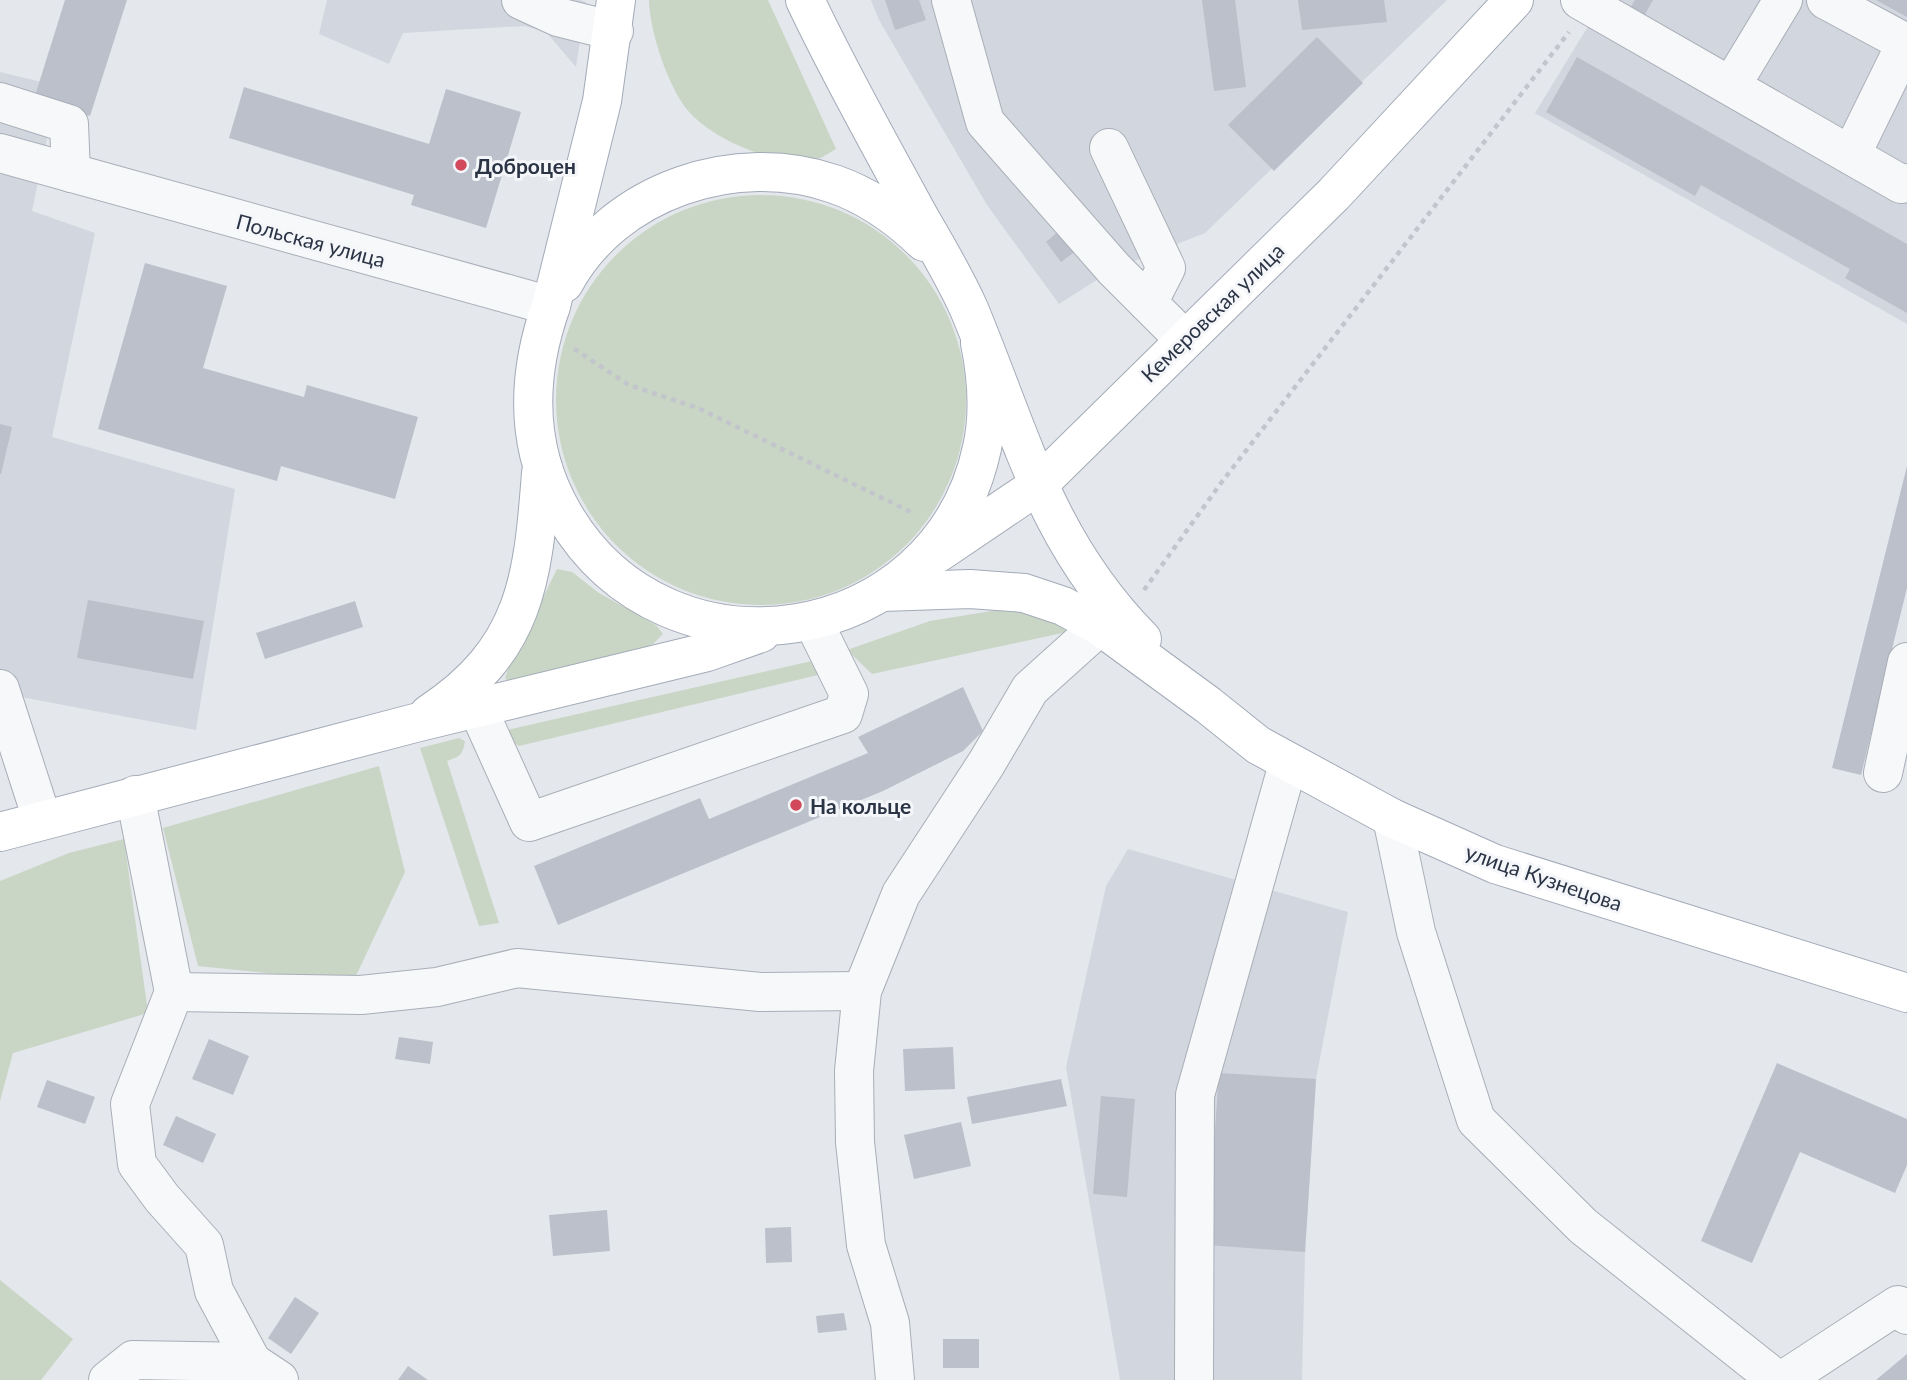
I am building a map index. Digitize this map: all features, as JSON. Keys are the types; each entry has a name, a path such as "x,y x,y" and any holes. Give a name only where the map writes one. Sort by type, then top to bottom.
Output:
{"main road":[{"path":"805,0 833,58 969,309 1037,486 1111,623"},
{"name":"Кемеровская улица","path":"882,592 1037,486 1334,194 1514,0"},
{"path":"615,16 602,101 533,370 534,436 542,468 555,500 572,529 593,556 628,586 678,613 711,622 745,627 796,624"},
{"path":"551,306 567,277 590,247 618,220 650,199 709,177 760,171 810,177 835,184 870,200 902,220 929,247 953,278"},
{"path":"0,832 477,707 707,652 848,610 882,592 911,569 937,542 957,513 972,481 982,448 987,413 986,377 980,343"},
{"path":"415,723 456,696 488,663 517,617 530,583 536,550 542,468"},
{"path":"882,592 970,589 1024,593 1111,623"},
{"name":"улица Кузнецова","path":"1111,623 1258,746 1392,818 1495,864 1907,993"}],"lane":[{"path":"521,0 558,17 615,16"},
{"path":"951,0 985,122 1114,270 1184,339"},
{"path":"1731,86 1783,0"},
{"path":"1826,0 1906,43 1851,155"},
{"path":"1585,3 1901,184 1907,183"},
{"path":"0,102 69,124 71,173"},
{"path":"1109,148 1166,268 1148,303"},
{"name":"Польская улица","path":"0,153 551,306"},
{"path":"895,1380 890,1323 866,1245 855,1142 854,1071 862,991 901,894 986,765 1030,689 1111,623"},
{"path":"477,707 529,822 843,714 849,694 796,624"},
{"path":"1884,773 1907,662"},
{"path":"0,689 42,819"},
{"path":"1194,1380 1195,1095 1288,764"},
{"path":"135,795 174,992 130,1104 137,1164 162,1198 204,1245 214,1291 266,1371"},
{"path":"1392,818 1416,932 1476,1121 1583,1226 1777,1380"},
{"path":"174,992 361,995 437,986 517,968 760,992 862,991"},
{"path":"1783,1380 1898,1305 1907,1315"},
{"path":"108,1380 134,1360 266,1371"}],"path":[{"path":"1111,623 1585,3"},
{"path":"551,306 556,337 629,385 698,408 914,514 937,542"}],"shaded area":[{"path":"327,0 586,2 576,67 546,32 525,26 403,33 389,64 319,34"},
{"path":"871,0 1447,0 1205,233 1114,269 1059,304 987,205 879,20"},
{"path":"1604,0 1907,0 1907,324 1535,113"},
{"path":"0,72 58,86 32,211 95,233 52,437 235,489 196,730 0,693"},
{"path":"1128,849 1348,912 1316,1079 1305,1252 1302,1380 1120,1380 1066,1067 1106,886"}],"green space":[{"path":"649,0 768,0 836,149 816,159 801,161 767,156 733,143 703,125 684,105 662,61"},
{"path":"761,195 801,199 839,211 875,230 906,255 931,286 950,322 962,360 966,400 962,440 950,478 931,514 906,545 875,570 839,589 801,601 761,605 721,601 683,589 647,570 616,545 591,514 572,478 560,440 556,400 560,360 572,322 591,286 616,255 647,230 683,211 721,199"},
{"path":"557,569 572,572 599,593 656,625 663,634 653,644 638,651 510,685 505,678 508,669"},
{"path":"1004,609 1030,611 1047,616 1067,632 872,674 847,650 930,621"},
{"path":"812,661 822,672 818,675 519,746 511,741 507,730"},
{"path":"459,738 465,741 462,752 447,761 499,923 479,926 420,748"},
{"path":"379,766 405,872 353,982 198,966 163,828"},
{"path":"124,839 148,1013 13,1053 0,1101 0,881 69,853"},
{"path":"0,1280 73,1339 41,1380 0,1380"}],"building":[{"path":"65,0 127,0 90,116 34,99"},
{"path":"885,0 919,0 926,20 895,30"},
{"path":"1202,0 1235,0 1246,87 1214,91"},
{"path":"1298,0 1384,0 1387,22 1302,30"},
{"path":"1635,0 1653,0 1644,16 1630,8"},
{"path":"1876,0 1907,0 1907,17"},
{"path":"1317,37 1363,83 1274,171 1228,125"},
{"path":"1577,57 1907,244 1907,313 1845,278 1850,269 1701,185 1695,196 1546,112"},
{"path":"244,87 429,144 446,89 521,112 486,228 411,205 414,195 229,138"},
{"path":"1061,229 1077,250 1061,262 1046,242"},
{"path":"145,263 227,286 203,368 304,397 307,385 418,417 395,499 281,466 277,481 98,429"},
{"path":"0,424 12,427 1,474 0,474"},
{"path":"1907,466 1907,588 1861,775 1832,768"},
{"path":"88,600 204,621 193,679 77,658"},
{"path":"355,601 363,627 265,659 256,633"},
{"path":"963,687 983,731 963,751 883,791 558,925 534,866 700,798 709,819 868,753 858,737"},
{"path":"399,1037 433,1042 430,1064 395,1059"},
{"path":"209,1039 249,1056 233,1095 192,1079"},
{"path":"953,1047 955,1089 905,1091 903,1049"},
{"path":"1777,1063 1907,1119 1907,1165 1895,1193 1800,1152 1752,1263 1701,1241"},
{"path":"1219,1073 1316,1079 1305,1252 1207,1245"},
{"path":"1061,1079 1067,1106 972,1124 967,1097"},
{"path":"47,1080 95,1097 85,1124 37,1107"},
{"path":"1101,1096 1135,1099 1127,1197 1093,1194"},
{"path":"176,1116 216,1134 203,1163 163,1145"},
{"path":"961,1122 971,1166 914,1179 904,1135"},
{"path":"607,1210 610,1251 553,1256 549,1215"},
{"path":"791,1227 792,1262 766,1263 765,1228"},
{"path":"295,1297 319,1313 291,1354 268,1338"},
{"path":"844,1313 847,1330 818,1333 816,1316"},
{"path":"943,1339 979,1339 979,1368 943,1368"},
{"path":"1907,1354 1907,1380 1876,1380"},
{"path":"408,1366 428,1380 398,1380"}],"place":[{"name":"Доброцен","path":"461,165"},
{"name":"На кольце","path":"796,805"}]}
